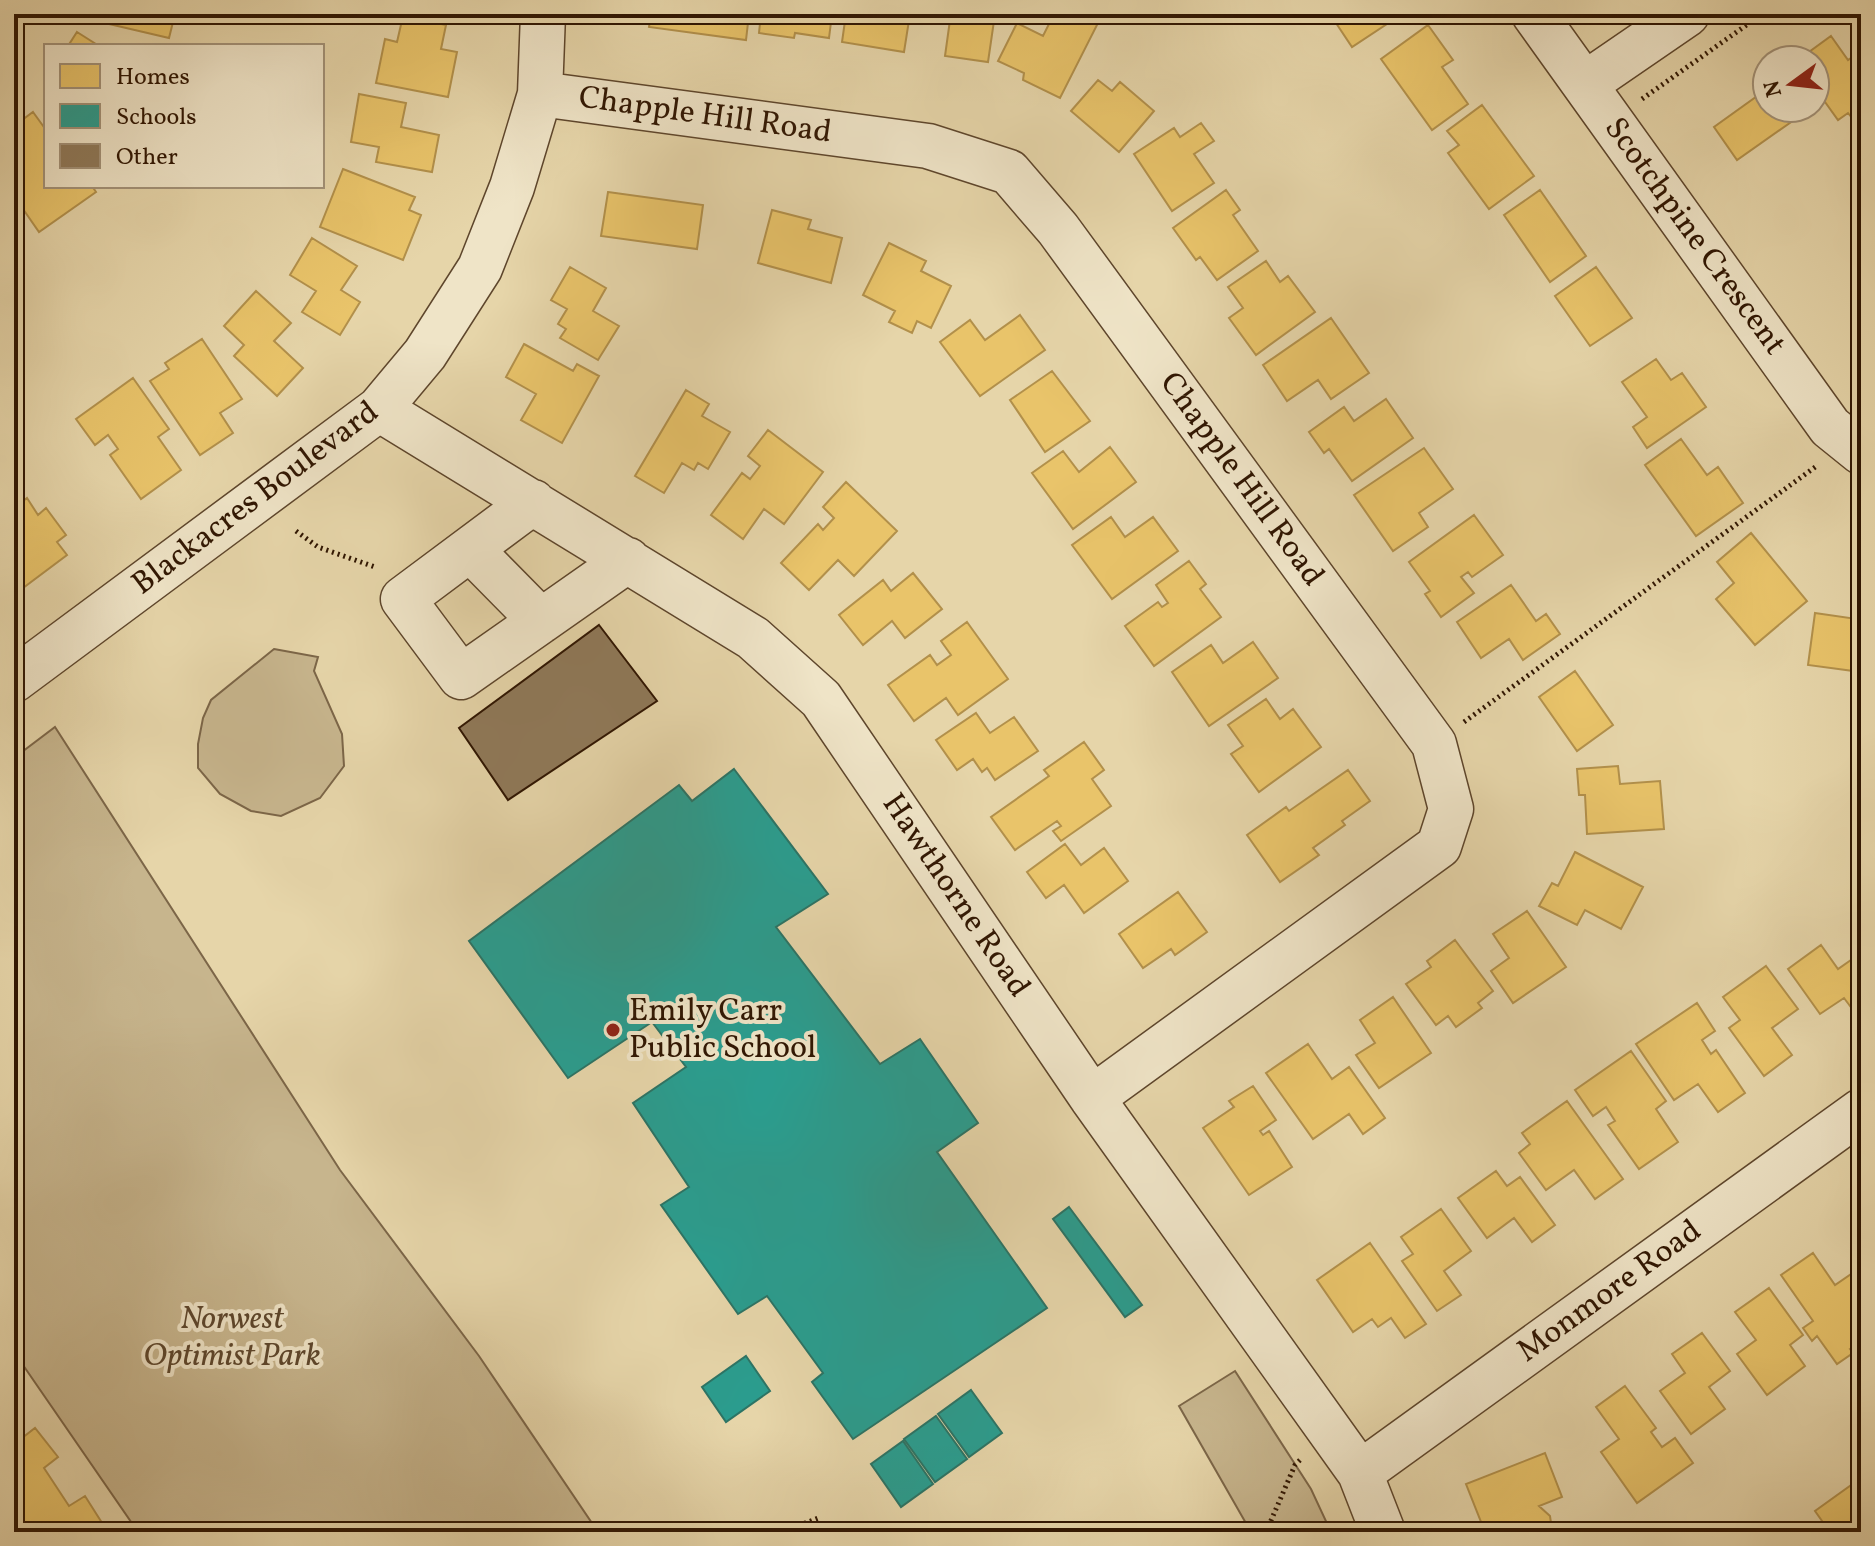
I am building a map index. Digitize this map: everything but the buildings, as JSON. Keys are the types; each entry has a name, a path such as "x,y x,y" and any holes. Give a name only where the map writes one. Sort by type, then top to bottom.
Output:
{"street":[{"name":"Blackacres Boulevard","path":"14,680 379,409 425,354 480,268 512,187 540,94 543,14"},
{"name":"Scotchpine Crescent","path":"1534,14 1830,427 1855,448"},
{"path":"1585,84 1687,14"},
{"name":"Chapple Hill Road","path":"540,94 928,146 1009,172 1058,229 1434,744 1451,809 1439,846 1092,1098"},
{"name":"Hawthorne Road","path":"379,409 753,638 821,699 1092,1098 1360,1473 1383,1532"},
{"path":"533,502 403,599 461,677 628,560"},
{"path":"471,550 541,621"},
{"name":"Monmore Road","path":"1360,1473 1861,1111"}],"path":[{"path":"1632,107 1762,14"},
{"path":"1434,744 1855,448"},
{"path":"296,531 318,547 375,567"},
{"path":"1266,1532 1295,1465 1306,1455"},
{"path":"782,1532 821,1517"}],"green space":[{"path":"274,649 318,657 314,671 342,734 344,766 320,798 281,816 251,811 220,794 198,768 198,744 203,718 211,700"},
{"name":"Norwest Optimist Park","path":"55,727 340,1170 479,1356 598,1532 138,1532 14,1352 14,758"},
{"path":"1235,1371 1311,1489 1331,1532 1238,1532 1247,1525 1179,1406"}],"place":[{"name":"Emily Carr Public School","path":"613,1030"}]}
